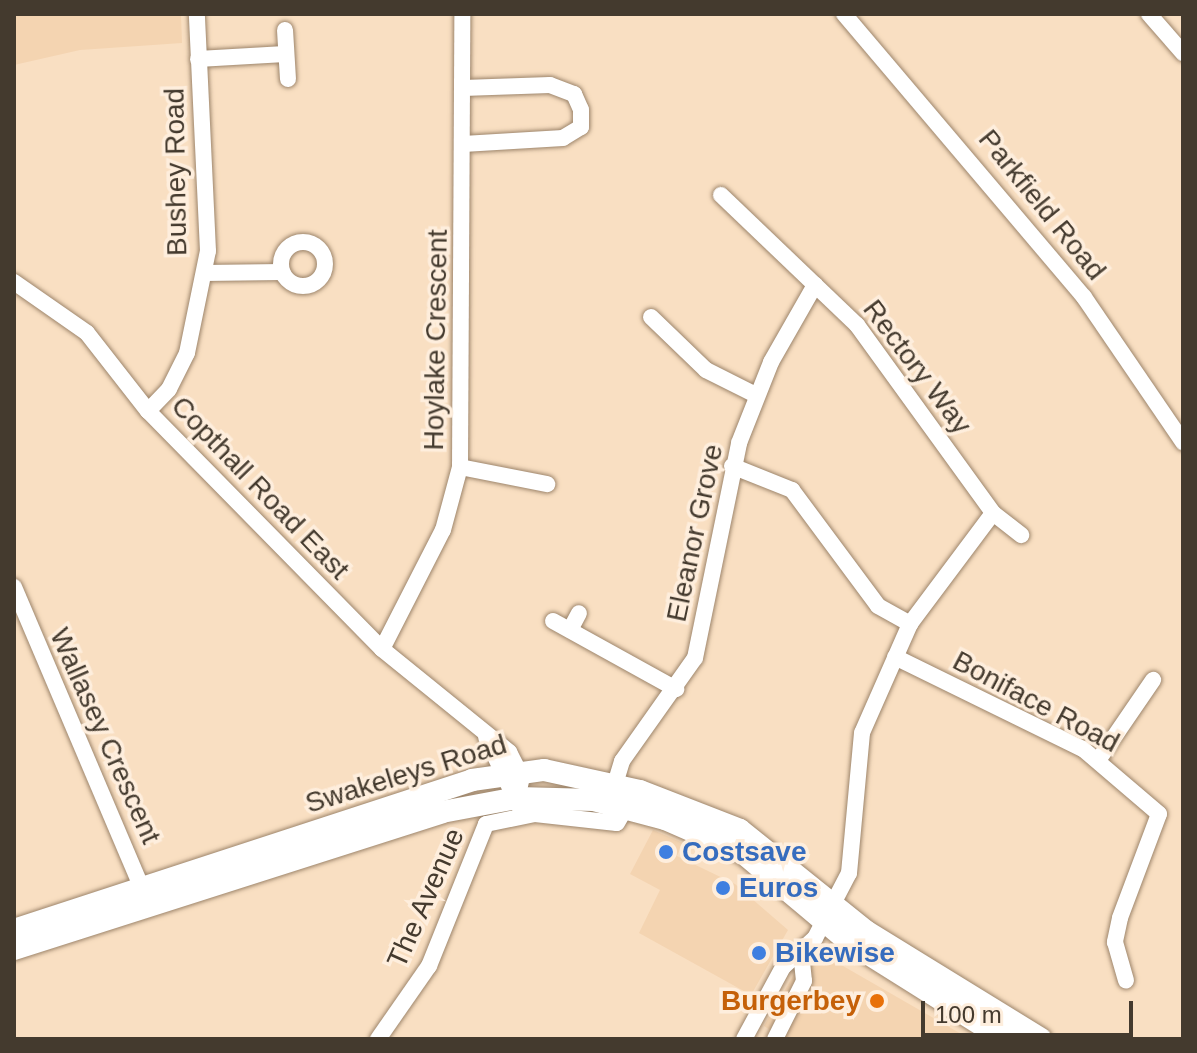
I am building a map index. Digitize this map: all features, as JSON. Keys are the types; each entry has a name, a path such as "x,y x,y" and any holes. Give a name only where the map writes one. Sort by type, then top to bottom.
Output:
{"main road":[{"name":"Swakeleys Road","path":"14,949 146,897 511,771 615,784 740,830 828,911 1041,1039"},
{"name":"Swakeleys Road","path":"14,930 146,897 442,812 519,806 627,806 743,853 1004,1039"}],"street":[{"name":"Bushey Road","path":"148,411 169,389 187,353 204,273 197,14"},
{"name":"Hoylake Crescent","path":"382,649 443,530 460,467 462,14"},
{"name":"Parkfield Road","path":"844,14 1084,297 1183,442"},
{"path":"1149,14 1183,53"},
{"path":"285,30 288,79"},
{"path":"198,59 285,54"},
{"path":"463,88 550,85 574,94 581,127 563,138 463,144"},
{"name":"Rectory Way","path":"721,195 876,347 993,513 1021,535"},
{"path":"204,273 282,272"},
{"name":"Copthall Road East","path":"14,282 87,333 148,411 382,649 477,727 511,771 519,806"},
{"name":"Eleanor Grove","path":"615,784 622,761 676,689 698,649 732,466 756,395 815,285"},
{"path":"651,317 706,370 756,395"},
{"path":"732,466 792,490 878,606 910,624"},
{"path":"460,467 547,484"},
{"path":"744,1039 783,967 801,954 828,911 850,867 862,733 910,624 993,513"},
{"name":"Wallasey Crescent","path":"14,587 146,897"},
{"path":"570,630 579,613"},
{"path":"553,621 676,689"},
{"name":"Boniface Road","path":"895,657 1099,759 1159,814 1120,918 1115,942 1126,980"},
{"path":"1099,759 1153,680"},
{"name":"The Avenue","path":"378,1039 429,966 486,824 519,806"},
{"path":"775,1039 804,981 801,954"}],"shaded area":[{"path":"14,14 181,14 182,43 80,50 14,65"},
{"path":"653,830 683,843 677,856 735,884 788,930 751,995 639,933 660,890 630,874"},
{"path":"810,947 970,1039 784,1039 764,1026"}],"place":[{"name":"Costsave","path":"666,852"},
{"name":"Euros","path":"723,888"},
{"name":"Bikewise","path":"759,953"},
{"name":"Burgerbey","path":"877,1001"}]}
